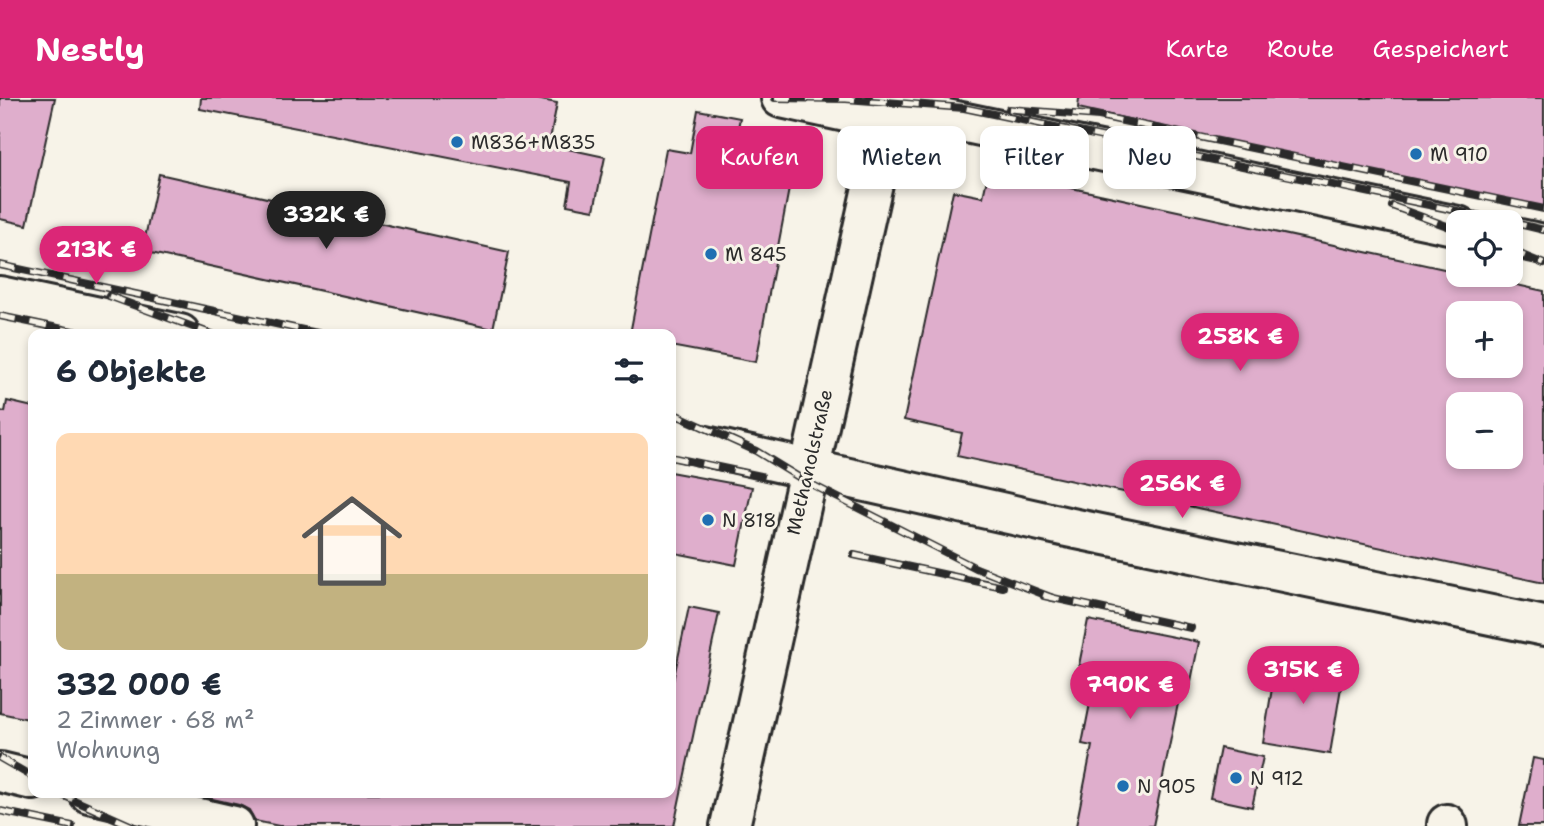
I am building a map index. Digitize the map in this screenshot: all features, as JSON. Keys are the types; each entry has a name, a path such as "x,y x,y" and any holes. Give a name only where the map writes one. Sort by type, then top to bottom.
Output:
{"street":[{"path":"781,98 923,114 1446,223"},
{"name":"Methanolstraße","path":"730,826 889,109"},
{"path":"1523,240 1544,244"},
{"path":"0,296 156,329"},
{"path":"676,439 1067,527 1544,626"},
{"path":"0,772 28,779"},
{"path":"111,798 234,826"}],"building":[{"path":"0,98 55,98 27,225 0,219"},
{"name":"M836+M835","path":"201,98 531,98 557,103 549,145 605,157 594,210 567,205 571,182 200,109"},
{"name":"M 910","path":"1079,98 1544,98 1544,210 1196,134 1196,126 1160,126 1078,108"},
{"name":"M 845","path":"698,110 740,118 738,126 696,126 696,189 789,189 756,362 676,347 676,329 631,329 666,149 690,153"},
{"path":"159,174 509,252 493,329 142,251"},
{"path":"985,189 1076,189 1446,269 1446,287 1523,286 1544,291 1544,583 957,456 962,433 904,420 953,191 983,197"},
{"path":"7,401 28,406 28,719 0,713 0,411 5,412"},
{"name":"N 818","path":"676,473 752,487 736,565 676,553"},
{"path":"689,607 719,613 674,826 279,826 255,821 249,810 239,805 208,798 676,798 676,667"},
{"path":"1088,620 1199,642 1190,686 1182,684 1153,826 1076,826 1092,746 1082,744 1097,668 1079,665"},
{"path":"1277,658 1344,669 1330,754 1263,743"},
{"name":"N 912","path":"1220,748 1263,757 1252,807 1210,798"},
{"path":"1533,758 1544,760 1544,826 1519,826"}],"railway":[{"path":"775,98 846,99 964,108 1453,210"},
{"path":"1009,109 1099,116 1544,209"},
{"path":"1392,206 1446,226"},
{"path":"1523,225 1544,230"},
{"path":"1523,255 1544,264"},
{"path":"0,265 299,329"},
{"path":"109,296 198,329"},
{"path":"0,316 63,329"},
{"path":"676,415 756,451 805,481 976,568 1053,598"},
{"path":"676,458 761,476"},
{"path":"854,555 1003,587"},
{"path":"1044,596 1191,628"},
{"path":"0,758 28,774"},
{"path":"69,798 132,826"},
{"path":"0,811 72,826"}],"place":[{"name":"M836+M835","path":"457,142"},
{"name":"M 910","path":"1416,154"},
{"name":"M 845","path":"711,254"},
{"name":"N 818","path":"708,520"},
{"name":"N 912","path":"1236,778"},
{"name":"N 905","path":"1123,786"}]}
